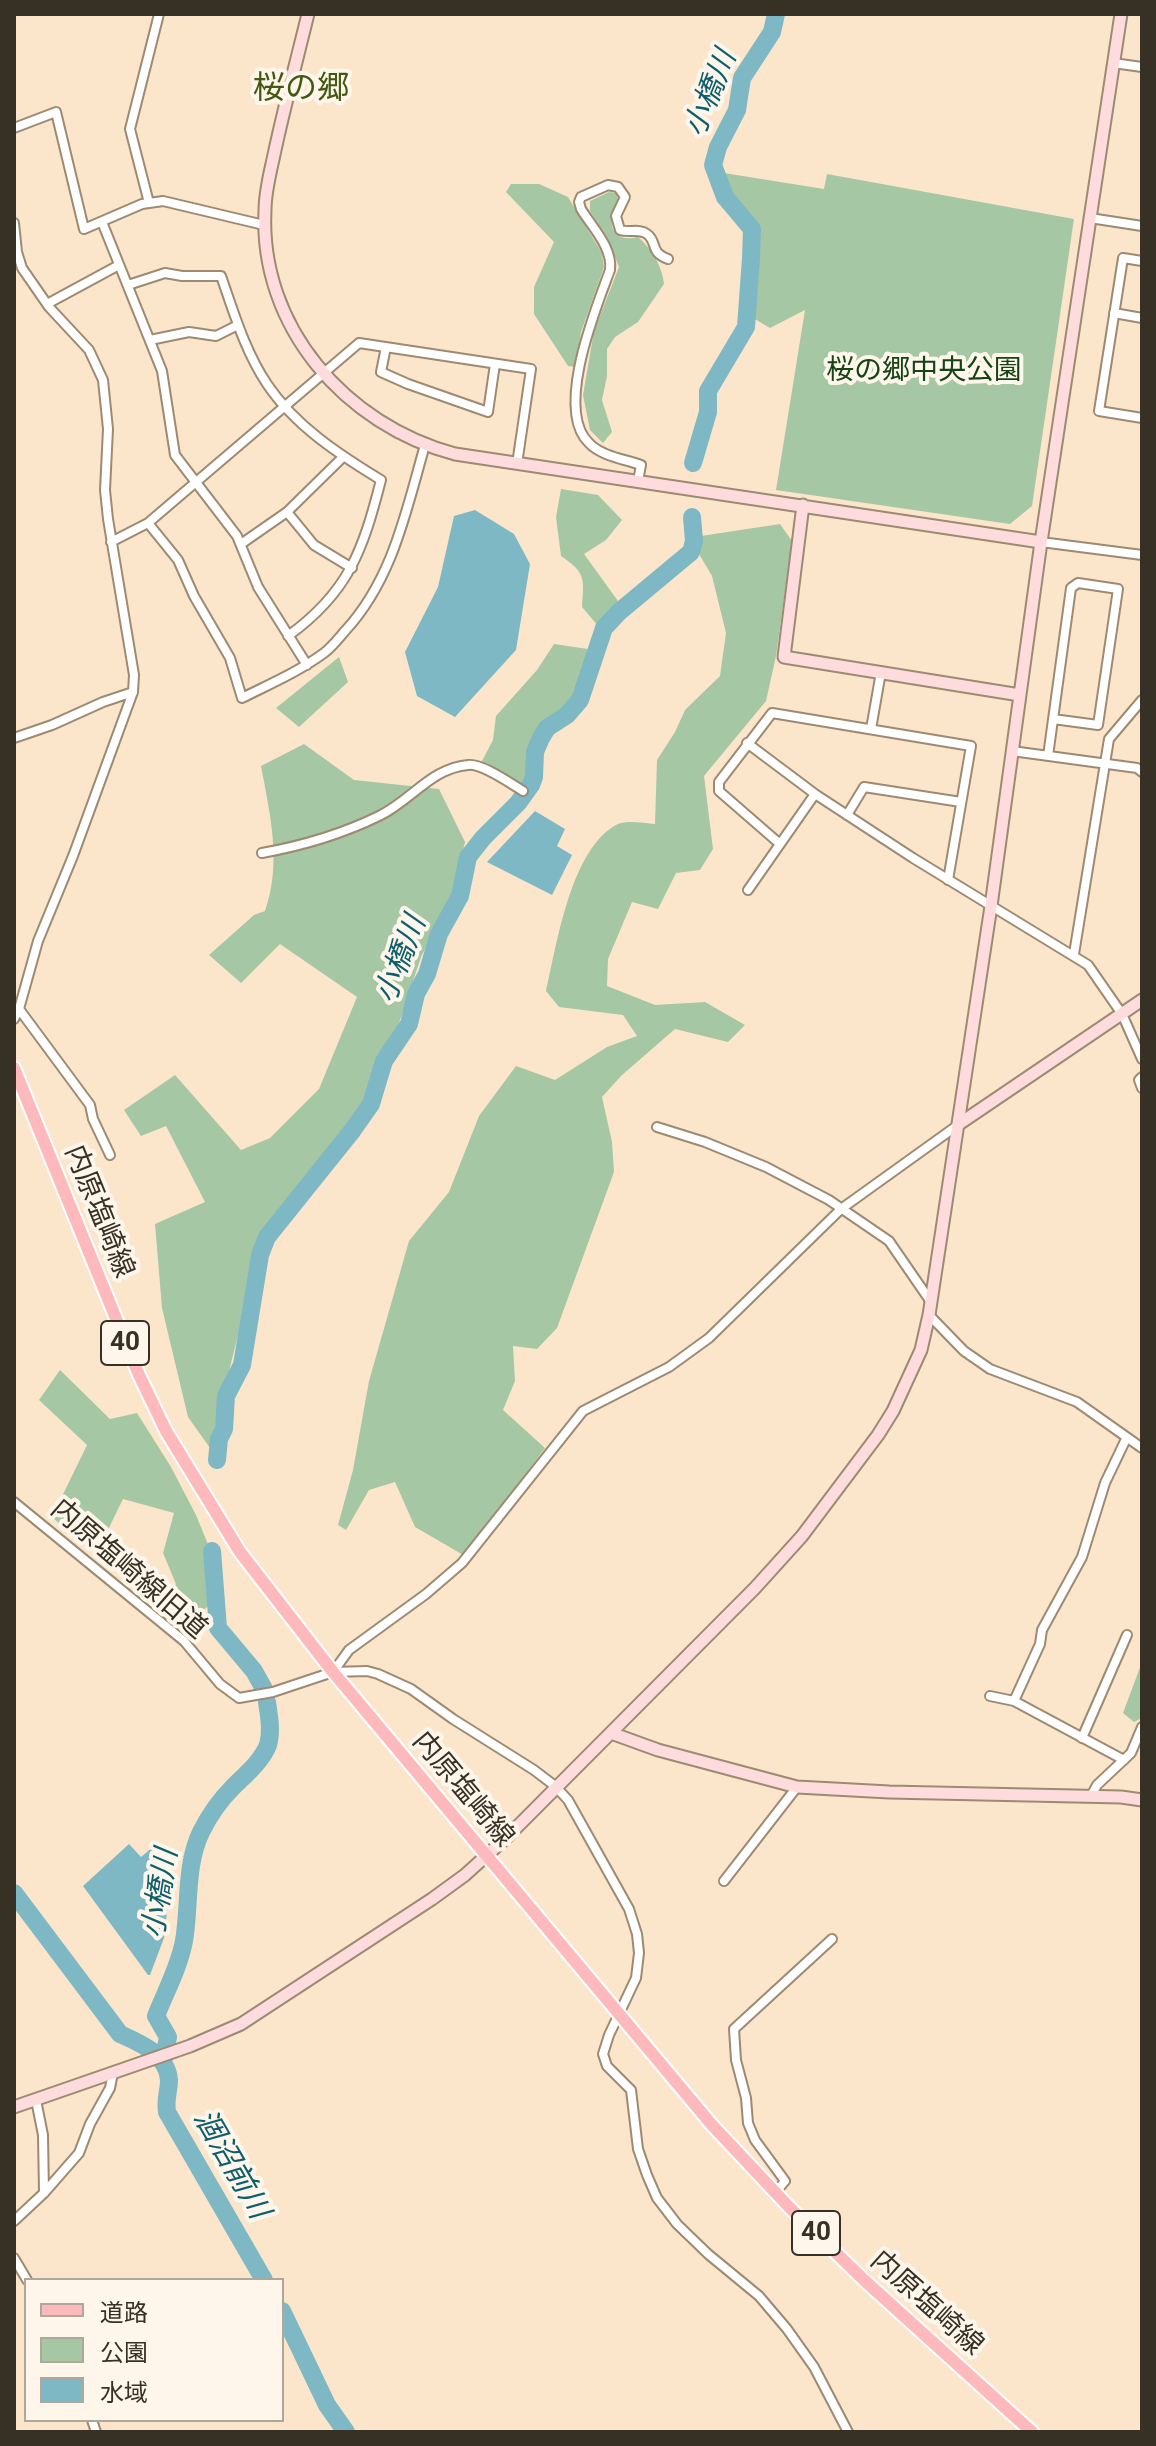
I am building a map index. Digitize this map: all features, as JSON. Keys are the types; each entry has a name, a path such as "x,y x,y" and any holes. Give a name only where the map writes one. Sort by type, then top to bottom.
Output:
{"main road":[{"name":"内原塩崎線","path":"14,1068 122,1336 166,1431 240,1552 333,1672 712,2125 775,2193 864,2280 1032,2432"}],"street":[{"path":"149,203 130,129 159,14"},
{"path":"308,14 281,119 268,184 264,225 272,275 282,304 304,347 323,375 367,414 400,434 455,454 1142,555"},
{"path":"14,2107 183,2048 241,2024 432,1899 486,1856 781,1561 893,1411 921,1350 929,1315 1121,14"},
{"path":"1113,63 1142,67"},
{"path":"14,128 56,112 84,229 142,204 163,201 264,225"},
{"path":"638,481 641,465 599,451 580,431 575,397 586,331 611,261 607,248 581,209 581,197 608,185 618,187 625,197 616,216 618,226 625,232 648,234 656,253 668,259"},
{"path":"1090,218 1142,226"},
{"path":"102,222 162,371 175,455 241,544 258,587 307,665"},
{"path":"14,223 22,268 47,304 89,350 103,380 108,429 105,490 134,675 133,692 73,856 38,941 14,1019"},
{"path":"1142,261 1123,258 1099,411 1142,418"},
{"path":"47,304 119,265"},
{"path":"128,285 165,273 221,276 238,325 267,384 306,427 343,457 381,480 367,533 352,568 337,592 305,624 288,636"},
{"path":"1114,313 1142,318"},
{"path":"150,340 189,332 216,336 238,325"},
{"path":"111,542 148,523 359,343 531,369 517,464"},
{"path":"386,347 381,372 488,412 495,364"},
{"path":"148,523 178,560 194,596 230,658 242,698 307,665 327,651 352,624 377,588 396,548 425,445"},
{"path":"241,544 287,512 343,457"},
{"path":"803,505 784,657 1020,695"},
{"path":"287,512 314,545 352,568"},
{"path":"1048,756 1053,719 1071,588 1078,583 1118,589 1098,725 1053,719"},
{"path":"871,729 881,672"},
{"path":"14,738 133,692"},
{"path":"1074,954 1109,739 1142,700"},
{"path":"780,844 719,791 719,782 772,713 971,746 948,880"},
{"path":"747,743 847,815 1088,965 1122,1014 1142,1059"},
{"path":"1012,751 1137,768 1142,772"},
{"path":"262,853 293,847 382,815 437,774 468,765 477,765 523,791"},
{"path":"847,815 864,787 961,802"},
{"path":"748,890 815,794"},
{"path":"333,1672 349,1650 426,1594 462,1563 583,1411 669,1367 709,1338 841,1209 959,1124 1142,1000"},
{"path":"19,1009 90,1105 93,1119 110,1155"},
{"path":"1142,1077 1139,1080 1142,1088"},
{"path":"657,1127 705,1142 814,1190 889,1241 931,1302"},
{"path":"929,1315 964,1351 990,1369 1077,1402 1142,1448"},
{"path":"1014,1701 1040,1644 1042,1630 1082,1557 1105,1483 1126,1439"},
{"name":"内原塩崎線旧道","path":"14,1502 184,1641 220,1684 239,1698 273,1692 333,1672 367,1671 378,1674 411,1689 555,1786 573,1808 634,1921 638,1943 636,1978 603,2054 607,2066 631,2090 638,2149 657,2198 677,2224 759,2296 787,2329 814,2367 848,2432"},
{"path":"1082,1738 1127,1635"},
{"path":"990,1696 1014,1701 1124,1760"},
{"path":"1091,1796 1097,1785 1131,1753 1142,1727"},
{"path":"611,1733 658,1750 797,1787 1142,1800"},
{"path":"724,1881 797,1787"},
{"path":"775,2193 785,2181 755,2140 748,2123 746,2098 736,2060 734,2029 832,1939"},
{"path":"14,2221 79,2153 117,2072"},
{"path":"36,2100 43,2135 44,2193"},
{"path":"14,2258 26,2278"}],"green space":[{"name":"桜の郷中央公園","path":"724,173 824,189 827,174 1074,219 1032,506 1010,524 776,490 805,310 770,328 753,318 756,233 737,205"},
{"path":"511,184 539,184 568,197 602,253 604,267 581,332 576,367 568,366 534,314 534,287 554,242 506,192"},
{"path":"609,192 616,193 618,199 612,214 613,228 621,237 638,237 643,242 659,264 664,284 638,322 615,337 607,349 607,376 602,400 612,432 603,443 590,430 583,395 594,331 619,267 607,237 590,211 590,201"},
{"path":"561,489 598,495 622,520 606,540 584,554 618,601 598,626 582,607 582,577 561,556 556,517"},
{"path":"780,524 792,541 776,656 766,701 704,776 713,849 700,870 676,873 658,909 632,902 608,959 607,986 655,1005 705,1002 745,1025 728,1042 675,1029 622,1075 602,1097 612,1142 614,1172 557,1328 537,1349 513,1346 515,1381 503,1410 545,1448 465,1556 415,1527 395,1482 369,1490 346,1530 338,1525 353,1470 369,1381 409,1241 449,1192 479,1116 516,1066 555,1080 607,1047 637,1036 623,1015 559,1007 546,991 568,898 588,853 602,836 622,823 655,824 657,760 685,710 720,676 726,633 712,576 699,554 701,536"},
{"path":"554,644 588,649 583,682 567,708 538,733 523,785 481,763 493,740 496,716 537,670"},
{"path":"339,657 348,682 299,727 276,708"},
{"path":"304,744 354,780 439,789 465,842 452,897 421,957 399,1023 361,1110 276,1212 251,1256 238,1335 210,1448 188,1417 162,1308 155,1224 205,1202 166,1126 141,1136 124,1110 175,1075 241,1150 270,1138 319,1089 357,997 280,944 241,983 209,955 254,915 265,911 274,857 261,766"},
{"path":"60,1370 110,1419 137,1413 196,1515 209,1547 205,1568 212,1604 177,1627 162,1614 176,1584 163,1553 174,1513 123,1499 105,1536 83,1544 52,1517 87,1445 39,1400"},
{"path":"1142,1662 1142,1718 1134,1722 1123,1713"}],"water":[{"path":"475,510 514,534 530,564 516,650 455,717 417,696 405,652 438,587 454,516"},
{"path":"535,811 565,829 557,846 572,855 552,895 487,862"},
{"path":"129,1844 141,1857 153,1847 172,1867 164,1938 150,1975 83,1886"}],"waterway":[{"name":"小橋川","path":"693,463 708,412 708,391 746,327 751,258 752,229 725,197 713,165 718,147 737,110 742,78 772,32 776,14"},
{"name":"小橋川","path":"217,1460 219,1439 224,1429 226,1396 242,1365 260,1255 267,1237 371,1104 384,1061 409,1024 416,994 427,974 439,934 460,896 468,857 531,785 535,752 541,738 547,728 567,715 580,700 604,628 691,552 694,541 692,517"},
{"name":"小橋川","path":"212,1551 218,1628 254,1671 264,1689"},
{"name":"小橋川","path":"163,2062 168,2037 156,2016 182,1951 192,1858 204,1826 219,1803 252,1768 268,1745 270,1724 267,1702"},
{"name":"涸沼前川","path":"14,1893 120,2034 151,2051 163,2063 169,2080 167,2112 263,2278"},
{"name":"涸沼前川","path":"284,2315 327,2405 346,2432"}],"district":[{"name":"桜の郷","path":"301,90"}]}
